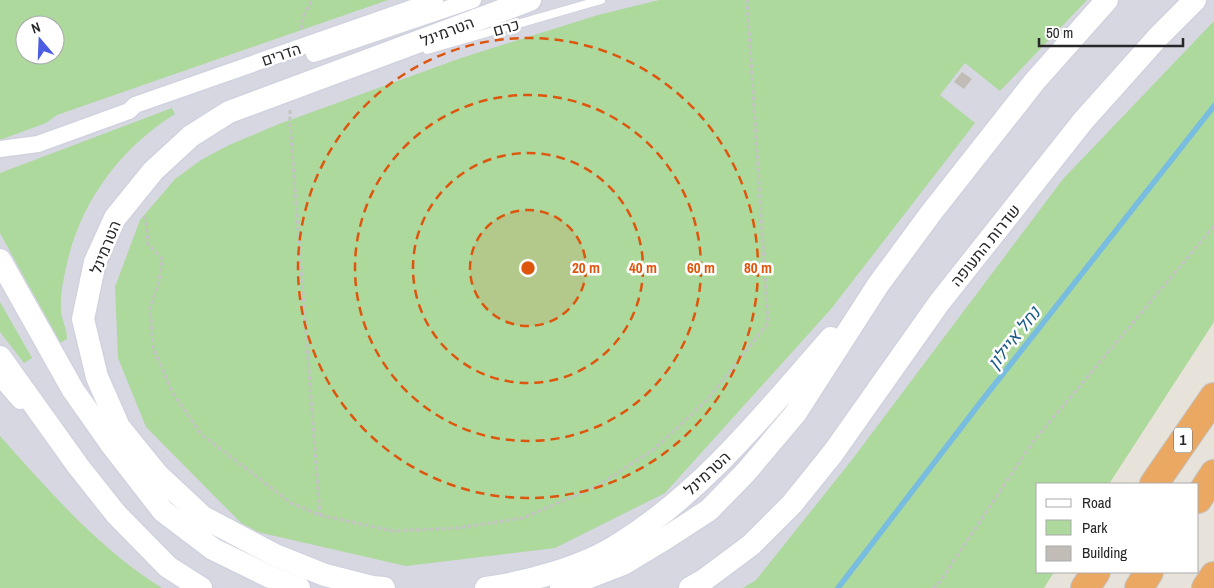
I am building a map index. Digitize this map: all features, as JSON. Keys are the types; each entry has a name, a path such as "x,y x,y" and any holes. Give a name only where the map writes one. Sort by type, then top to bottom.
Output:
{"highway":[{"name":"1","path":"1155,483 1214,398"},
{"path":"1199,497 1214,474"},
{"path":"1085,588 1095,573"},
{"path":"1139,588 1149,573"},
{"path":"1206,588 1214,576"}],"main road":[{"name":"הטרמינל","path":"384,588 372,587 325,575 275,555 203,517 157,474 119,427 98,377 84,319 95,262 115,218 153,171 191,136 229,112 530,0"},
{"path":"561,588 623,564 709,510 746,472 795,414 878,285 931,213 1035,81 1107,0"},
{"name":"שדרות התעופה","path":"690,588 704,580 751,545 792,504 833,453 939,303 1083,121 1159,36 1195,0"},
{"path":"0,260 73,390 111,444 163,511 213,549 268,576 299,588"},
{"name":"הטרמינל","path":"486,588 514,584 573,566 618,545 660,515 735,446 878,285"},
{"path":"0,356 78,466 116,514 168,567 201,588"}],"street":[{"name":"הדרים","path":"0,149 38,144 129,111 135,105 435,0"},
{"name":"הדרים","path":"129,111 137,113 473,0"},
{"name":"הדרים","path":"0,161 26,152 38,144"},
{"path":"0,378 78,466"}],"lane":[{"name":"כרם","path":"416,53 601,0"},
{"path":"296,88 398,58"}],"path":[{"path":"298,48 303,16 312,0"},
{"path":"136,191 146,223 148,244 162,259 159,282 150,308 154,347 172,392 201,434 291,503 320,515 392,531 457,528 523,518 599,485 653,450 708,399 768,323 747,0"},
{"path":"296,88 290,107 290,124 320,515"},
{"path":"933,588 1032,443 1214,226"}],"shaded area":[{"path":"0,0 1214,0 1214,55 769,588 90,588 0,484"}],"green space":[{"path":"0,0 388,0 57,115 46,123 0,140"},
{"path":"659,0 1087,0 1000,91 965,63 940,95 975,123 831,309 665,493 555,548 406,566 248,530 146,427 118,358 115,287 140,220 175,179 201,160 229,145 279,124 461,58 598,15"},
{"path":"1214,21 1214,322 1110,483 1036,483 1036,573 1053,573 1044,588 743,588 756,580 851,461 1063,179"},
{"path":"172,108 175,114 155,128 119,161 91,200 72,244 66,268 61,299 61,313 67,339 60,343 0,233 0,173"},
{"path":"0,302 32,358 24,363 0,332"},
{"path":"0,436 56,498 96,537 139,573 162,588 0,588"}],"building":[{"path":"962,72 972,79 964,89 954,82"}],"waterway":[{"name":"נחל איילון","path":"838,588 980,403 1214,106"}]}
